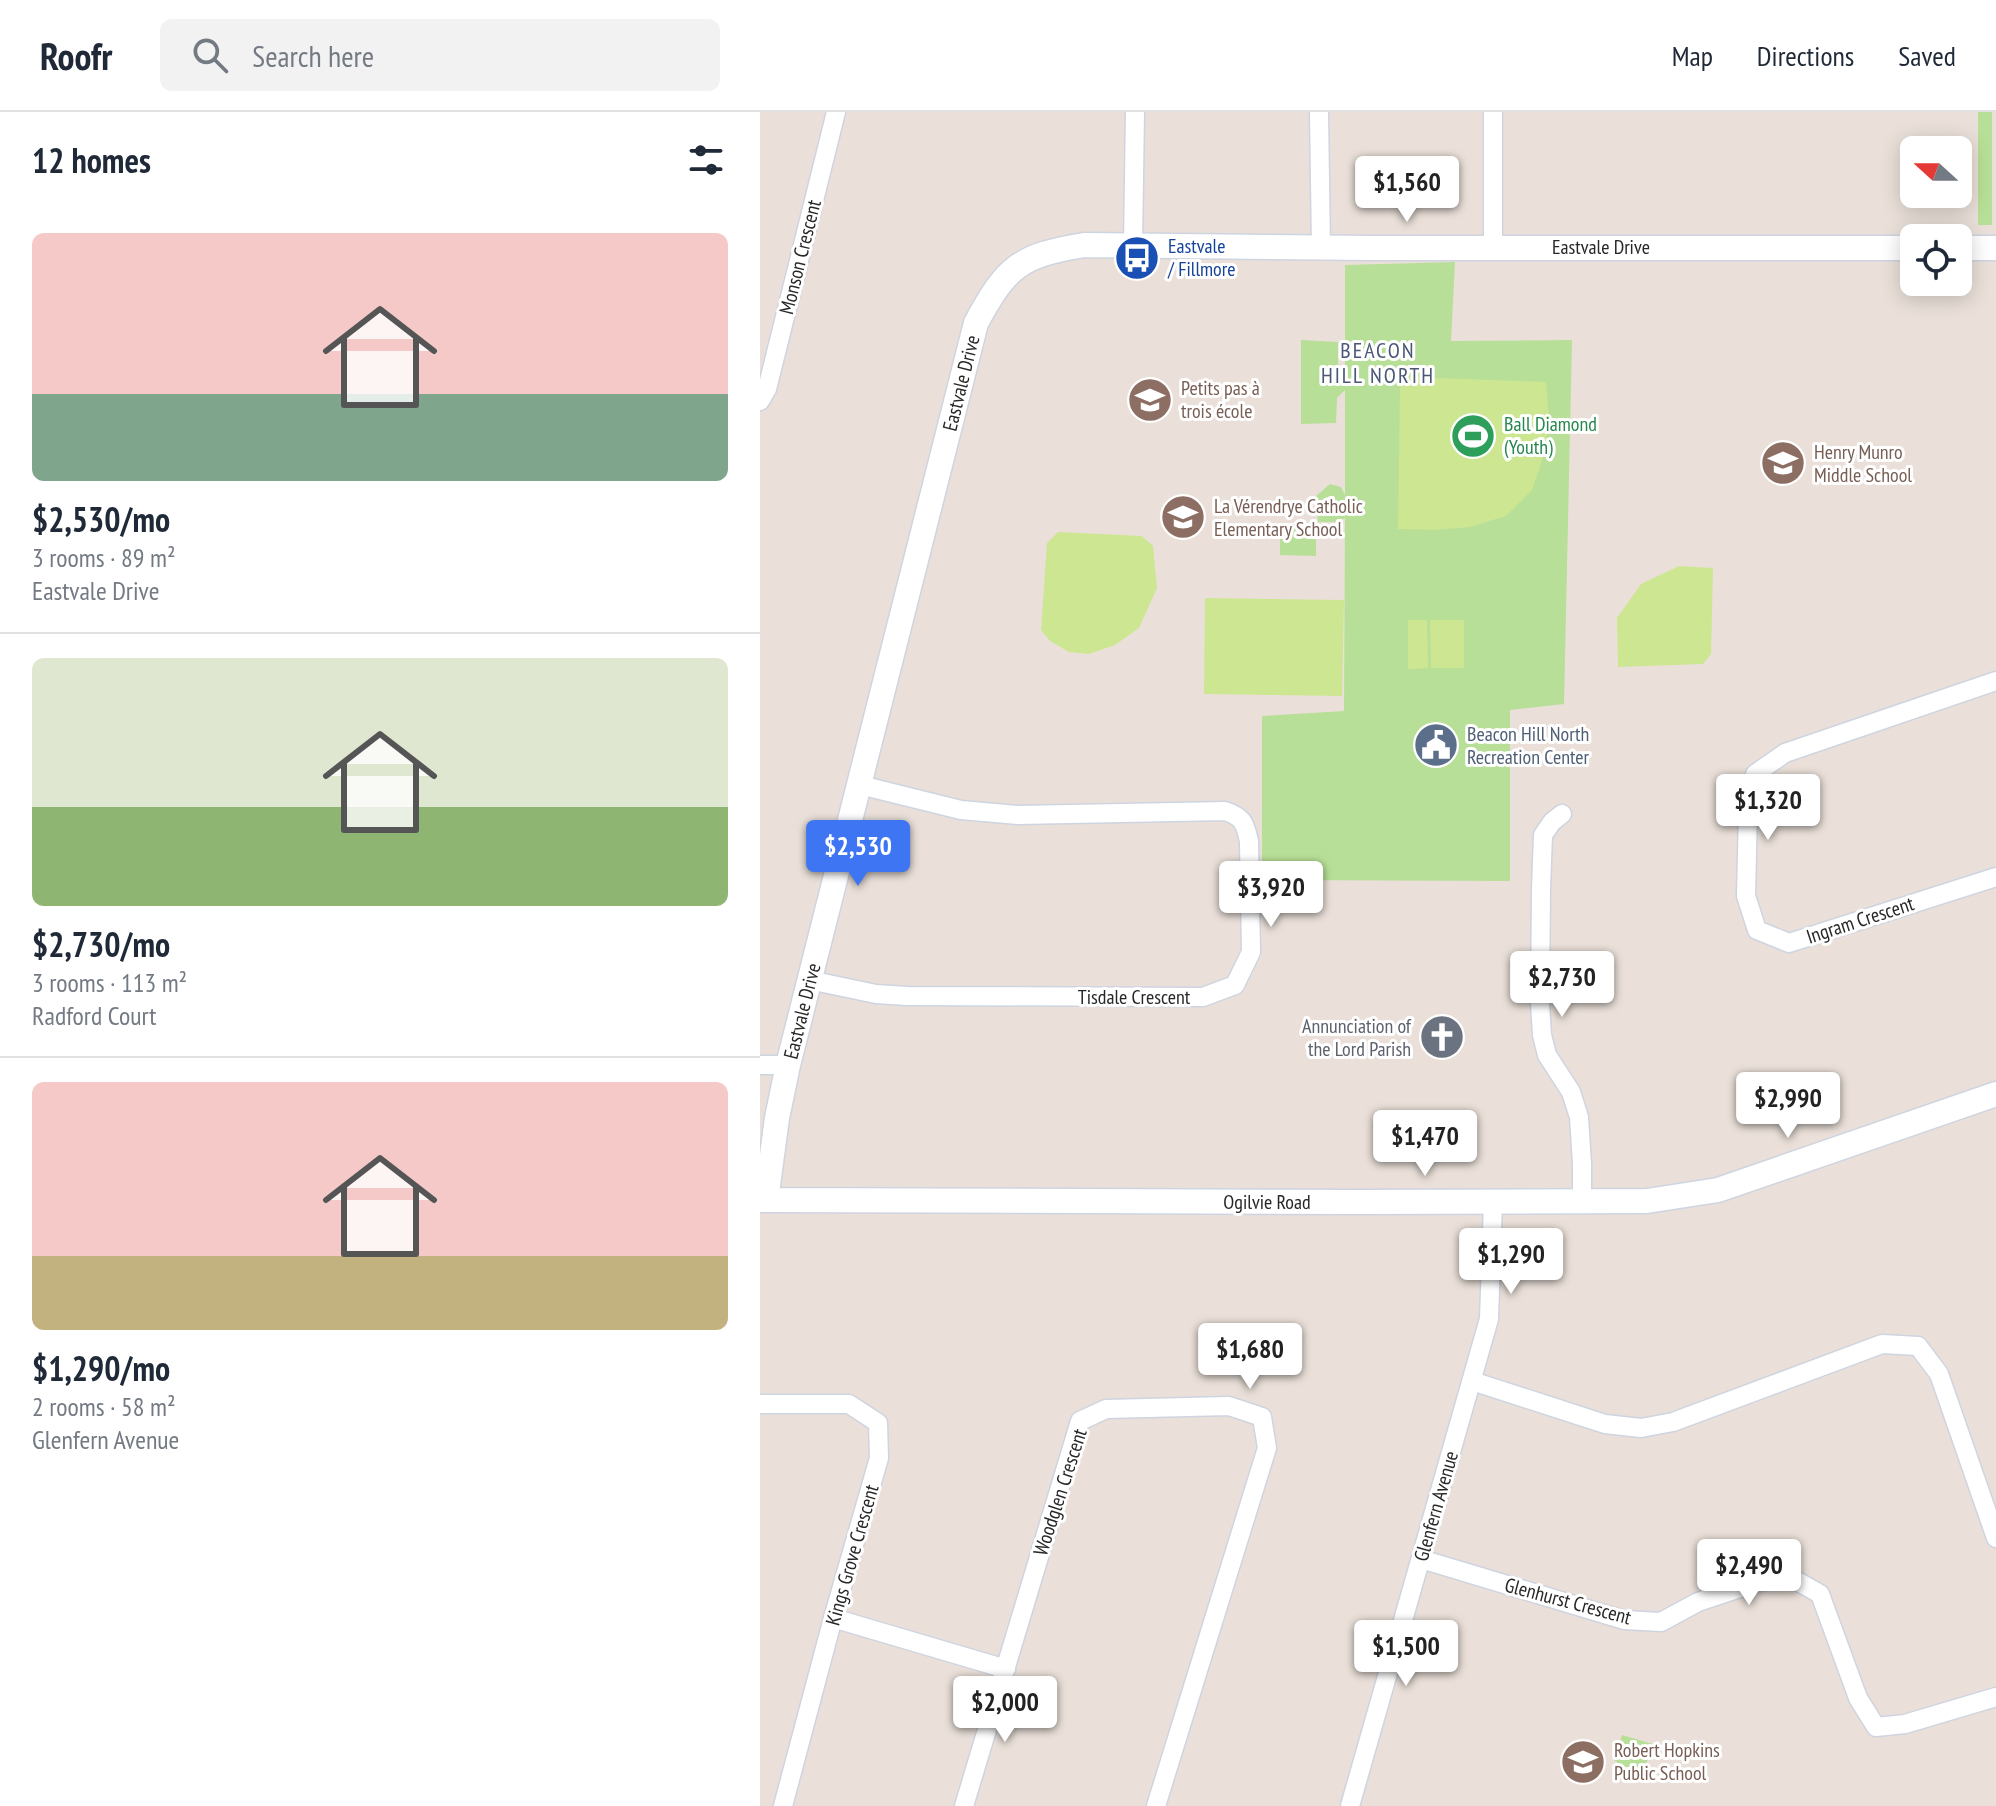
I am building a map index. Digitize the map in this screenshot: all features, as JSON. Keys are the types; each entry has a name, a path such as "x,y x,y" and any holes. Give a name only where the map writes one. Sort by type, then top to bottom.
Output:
{"street":[{"name":"Monson Crescent","path":"760,401 767,389 836,112"},
{"path":"1133,245 1135,112"},
{"path":"1319,112 1321,248"},
{"path":"1493,112 1493,247"},
{"name":"Eastvale Drive","path":"763,1200 788,1065 976,323 994,291 1015,267 1049,251 1084,245 1900,248"},
{"path":"1972,248 1996,248"},
{"name":"Ingram Crescent","path":"1996,681 1785,753 1755,774 1748,810 1746,896 1757,930 1789,943 1996,877"},
{"name":"Tisdale Crescent","path":"809,980 876,994 907,996 1203,997 1235,985 1251,952 1249,841 1245,825 1237,815 1225,811 1018,815 961,810 860,785"},
{"path":"1562,814 1543,835 1541,1024 1547,1055 1571,1092 1579,1117 1582,1202"},
{"path":"760,1065 788,1065"},
{"name":"Ogilvie Road","path":"763,1200 1647,1201 1718,1190 1996,1094"},
{"name":"Glenfern Avenue","path":"1350,1806 1489,1319 1493,1202"},
{"path":"1472,1381 1605,1424 1641,1428 1673,1422 1882,1344 1918,1346 1939,1374 1996,1538"},
{"name":"Kings Grove Crescent","path":"760,1404 849,1404 878,1423 879,1458 783,1806"},
{"name":"Woodglen Crescent","path":"964,1806 1080,1421 1106,1409 1229,1406 1262,1417 1267,1448 1156,1806"},
{"name":"Glenhurst Crescent","path":"1421,1559 1624,1620 1661,1622 1698,1602 1755,1583 1790,1577 1820,1594 1858,1698 1876,1727 1905,1724 1996,1697"},
{"path":"833,1618 1006,1669"}],"green space":[{"path":"1978,112 1992,112 1992,225 1978,225"},
{"path":"1455,262 1451,341 1572,340 1564,704 1510,710 1510,881 1262,880 1262,716 1344,711 1345,518 1339,522 1318,522 1316,496 1330,484 1341,487 1345,495 1345,390 1337,398 1336,423 1301,424 1301,340 1338,342 1338,364 1345,371 1345,265"},
{"name":"Ball Diamond (Youth)","path":"1408,377 1546,382 1549,418 1544,455 1532,490 1506,516 1470,527 1398,529 1400,388"},
{"path":"1280,527 1316,528 1316,556 1280,555"},
{"path":"1058,532 1142,536 1153,546 1157,588 1139,628 1115,645 1089,654 1069,652 1050,641 1041,630 1047,543"},
{"path":"1679,566 1713,568 1711,654 1703,664 1618,667 1617,618 1641,584"},
{"path":"1205,598 1344,600 1342,696 1204,694"},
{"path":"1408,620 1427,620 1428,668 1408,669"},
{"path":"1430,620 1464,620 1464,668 1431,668"},
{"path":"1622,1735 1653,1744 1643,1773 1614,1760"}],"place":[{"name":"Eastvale / Fillmore","path":"1137,258"},
{"name":"Petits pas à trois école","path":"1150,400"},
{"name":"Ball Diamond (Youth)","path":"1473,436"},
{"name":"Henry Munro Middle School","path":"1783,463"},
{"name":"La Vérendrye Catholic Elementary School","path":"1183,517"},
{"name":"Beacon Hill North Recreation Center","path":"1436,745"},
{"name":"Annunciation of the Lord Parish","path":"1442,1037"},
{"name":"Robert Hopkins Public School","path":"1583,1762"}],"district":[{"name":"BEACON HILL NORTH","path":"1378,362"}]}
